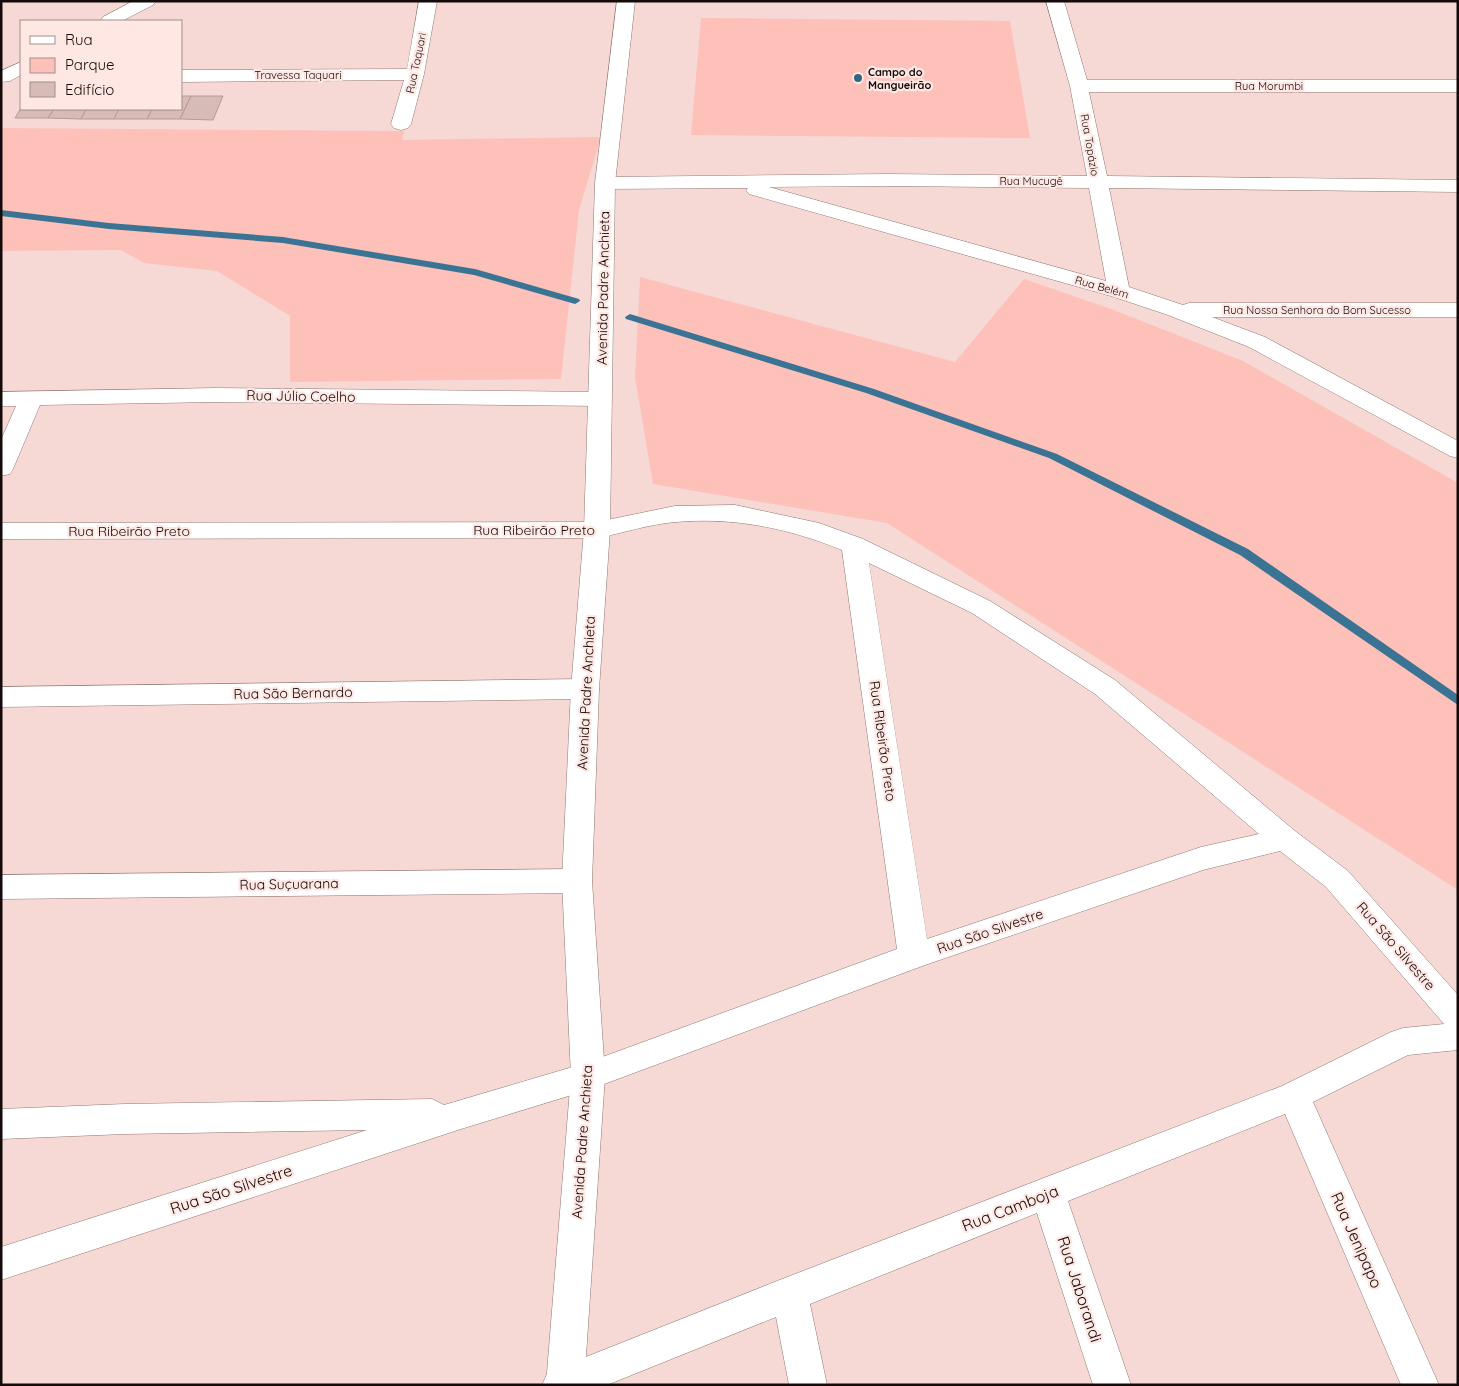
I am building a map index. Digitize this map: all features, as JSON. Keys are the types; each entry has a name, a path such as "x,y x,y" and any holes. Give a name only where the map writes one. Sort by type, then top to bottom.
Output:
{"street":[{"path":"111,20 146,1"},
{"name":"Rua Taquari","path":"401,124 415,74 428,1"},
{"name":"Avenida Padre Anchieta","path":"564,1384 588,1076 577,881 585,689 597,530 605,183 626,1"},
{"name":"Rua Topázio","path":"1055,1 1079,86 1119,291"},
{"path":"9,77 20,69"},
{"name":"Travessa Taquari","path":"182,76 415,74"},
{"name":"Rua Morumbi","path":"1079,86 1458,86"},
{"name":"Rua Mucugê","path":"605,183 724,181 1097,182 1458,186"},
{"name":"Rua Belém","path":"724,181 1119,291 1176,310 1257,342 1458,450"},
{"name":"Rua Nossa Senhora do Bom Sucesso","path":"1176,310 1458,310"},
{"name":"Rua Júlio Coelho","path":"1,399 217,395 600,399"},
{"path":"1,469 31,398"},
{"name":"Rua Ribeirão Preto","path":"1,531 597,530 675,514 735,513 819,531 854,545 914,956"},
{"path":"854,545 981,607 1105,687 1285,838"},
{"name":"Rua São Bernardo","path":"1,697 585,689"},
{"name":"Rua São Silvestre","path":"1,1264 461,1114 588,1076 914,956 1201,859 1285,838 1337,879 1458,1018"},
{"name":"Rua Suçuarana","path":"1,887 577,881"},
{"name":"Rua Camboja","path":"564,1384 790,1293 1294,1096 1403,1042 1458,1036"},
{"name":"Rua Jenipapo","path":"1294,1096 1420,1385"},
{"name":"Rua São Silvestre","path":"1,1124 125,1118 461,1114"},
{"name":"Rua Jaborandi","path":"1048,1193 1112,1385"},
{"path":"790,1293 808,1385"}],"green space":[{"name":"Campo do Mangueirão","path":"701,18 1010,21 1030,138 691,135"},
{"path":"1,128 404,131 402,140 601,137 579,210 561,379 290,382 290,316 217,271 144,263 121,250 1,251"},
{"path":"640,277 955,362 1024,279 1114,310 1243,361 1458,483 1458,890 887,523 653,484 635,378"}],"building":[{"path":"182,96 191,96 180,119 147,119 152,110 182,110"},
{"path":"191,96 223,96 213,120 180,119"},
{"path":"20,110 53,110 48,118 15,118"},
{"path":"53,110 86,110 81,119 48,118"},
{"path":"86,110 118,110 114,119 81,119"},
{"path":"118,110 152,110 147,119 114,119"}],"waterway":[{"path":"1,213 109,226 283,240 475,272 575,301"},
{"path":"630,317 870,391 1053,456 1244,552 1458,701"}],"place":[{"name":"Campo do Mangueirão","path":"858,78"}]}
